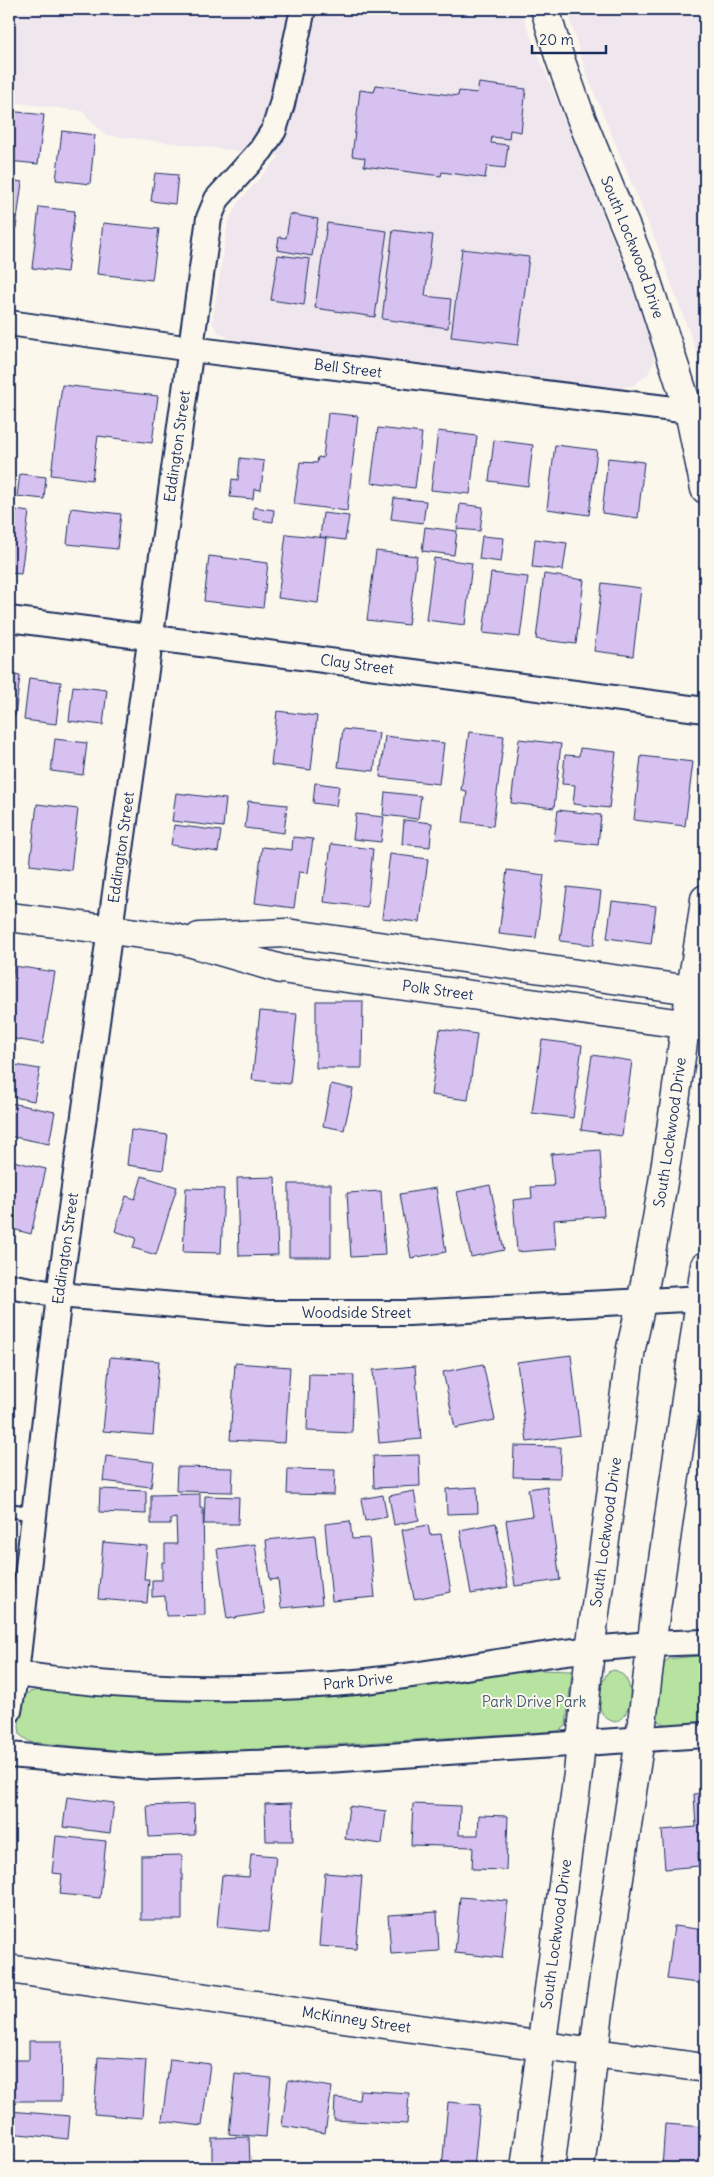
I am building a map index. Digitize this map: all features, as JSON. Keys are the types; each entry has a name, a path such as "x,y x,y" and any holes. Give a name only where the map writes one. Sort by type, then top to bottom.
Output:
{"main road":[{"name":"South Lockwood Drive","path":"545,9 580,118 643,269 677,368 689,411 705,489"},
{"name":"South Lockwood Drive","path":"525,2168 581,1743 590,1650 631,1348 642,1302 695,1027 705,899"},
{"name":"Polk Street","path":"9,916 175,938 281,969 695,1027"},
{"name":"Polk Street","path":"175,938 286,933 698,991"},
{"path":"580,2168 594,2053 703,1298 705,1266"},
{"name":"McKinney Street","path":"9,1969 705,2068"}],"street":[{"name":"Eddington Street","path":"9,1711 12,1673 34,1514 59,1295 209,218 217,199 261,150 274,130 282,104 303,9"},
{"name":"Bell Street","path":"9,324 191,349 648,406 659,409 689,411"},
{"name":"Clay Street","path":"9,620 705,710"},
{"name":"Woodside Street","path":"9,1286 59,1295 277,1313 408,1314 703,1298"},
{"name":"Park Drive","path":"12,1673 105,1683 187,1687 267,1686 356,1682 568,1651 705,1642"},
{"path":"9,1756 152,1767 327,1760 705,1735"}],"lane":[{"path":"9,1510 34,1514"}],"shaded area":[{"path":"9,9 417,9 452,12 510,11 522,14 644,317 654,351 654,362 648,374 634,385 617,389 230,339 218,332 212,323 228,222 239,201 280,156 105,135 82,111 9,102"},
{"path":"572,9 705,9 705,381 700,361 657,245 585,70 571,23 570,12"}],"green space":[{"path":"705,1655 705,1723 667,1725 659,1722 657,1715 663,1664 668,1659"},
{"name":"Park Drive Park","path":"540,1670 572,1671 566,1726 559,1731 216,1752 143,1753 30,1742 20,1735 22,1699 29,1692 40,1690 173,1699 281,1696"},
{"path":"614,1670 621,1673 626,1679 630,1695 626,1712 622,1718 615,1722 603,1714 599,1700 604,1678 608,1672"}],"building":[{"path":"479,83 526,89 521,132 510,130 509,139 492,137 491,143 508,145 505,168 487,166 485,178 442,172 441,176 364,166 365,158 352,156 360,90 374,92 376,85 458,96 459,91 477,93"},
{"path":"9,111 44,115 38,164 9,161"},
{"path":"62,131 95,135 90,184 56,180"},
{"path":"155,173 178,175 175,204 151,201"},
{"path":"9,180 22,182 16,228 9,227"},
{"path":"39,207 75,211 67,272 32,268"},
{"path":"290,214 318,219 312,256 277,250 279,237 286,238"},
{"path":"103,223 159,229 152,280 97,274"},
{"path":"327,223 387,231 375,317 315,308"},
{"path":"393,230 433,235 425,296 451,299 448,328 382,319"},
{"path":"462,249 529,257 518,345 451,337"},
{"path":"278,255 310,259 304,305 271,300"},
{"path":"62,385 158,396 152,443 98,436 92,480 51,475"},
{"path":"328,413 358,416 347,511 294,504 300,462 317,463 318,457 323,458"},
{"path":"378,428 422,433 415,488 371,483"},
{"path":"438,431 477,436 470,494 431,490"},
{"path":"494,440 533,445 528,486 489,481"},
{"path":"555,445 597,450 589,515 547,509"},
{"path":"240,458 264,461 261,490 254,489 253,499 230,497 232,479 238,480"},
{"path":"608,458 644,462 638,518 602,513"},
{"path":"20,474 46,477 44,499 17,496"},
{"path":"394,498 426,501 423,523 391,519"},
{"path":"460,504 483,507 480,531 457,529"},
{"path":"254,507 274,510 273,522 253,519"},
{"path":"71,508 121,514 117,549 67,544"},
{"path":"9,509 29,512 21,574 9,573"},
{"path":"323,513 349,516 345,540 320,537"},
{"path":"425,527 457,531 454,555 422,551"},
{"path":"286,534 326,538 318,603 278,598"},
{"path":"482,536 504,538 501,562 479,559"},
{"path":"535,539 567,543 563,570 532,567"},
{"path":"376,551 417,556 408,625 367,620"},
{"path":"209,556 268,563 263,608 204,601"},
{"path":"434,558 472,563 465,625 426,620"},
{"path":"491,573 528,577 520,637 483,633"},
{"path":"544,574 584,580 576,644 536,639"},
{"path":"602,583 641,588 633,656 594,651"},
{"path":"9,674 20,676 15,716 9,715"},
{"path":"29,678 61,682 56,724 24,720"},
{"path":"73,686 107,690 103,725 69,721"},
{"path":"277,711 317,716 311,770 271,765"},
{"path":"343,729 379,733 374,771 338,767"},
{"path":"469,732 504,736 493,826 463,822 467,791 461,790"},
{"path":"385,736 444,743 439,784 380,777"},
{"path":"55,739 87,743 83,775 51,771"},
{"path":"519,739 561,744 554,808 511,803"},
{"path":"580,748 616,752 609,808 573,804 575,785 562,784 565,755 579,756"},
{"path":"641,756 693,762 685,826 634,820"},
{"path":"315,783 339,786 336,806 313,803"},
{"path":"385,792 421,796 418,819 383,815"},
{"path":"176,793 226,799 223,827 172,821"},
{"path":"248,801 287,805 284,833 245,828"},
{"path":"37,804 78,809 71,870 30,865"},
{"path":"558,810 601,815 598,845 554,840"},
{"path":"356,814 384,817 381,842 353,839"},
{"path":"404,820 432,823 430,847 402,844"},
{"path":"174,825 221,831 218,852 171,845"},
{"path":"293,837 313,839 308,873 299,872 294,908 255,903 262,847 292,850"},
{"path":"331,844 373,849 367,907 324,902"},
{"path":"390,854 428,859 420,922 382,918"},
{"path":"507,870 544,875 536,938 499,934"},
{"path":"567,887 601,891 594,945 560,941"},
{"path":"612,901 656,906 651,944 607,938"},
{"path":"14,966 55,972 43,1044 9,1038 9,1003"},
{"path":"316,1001 363,1001 362,1068 316,1068"},
{"path":"260,1011 297,1014 290,1084 252,1080"},
{"path":"440,1029 477,1034 468,1100 431,1095"},
{"path":"542,1040 582,1045 573,1118 532,1113"},
{"path":"592,1055 632,1061 622,1136 581,1130"},
{"path":"9,1064 40,1069 34,1101 9,1096"},
{"path":"331,1084 353,1089 344,1130 323,1126"},
{"path":"11,1103 55,1112 49,1144 9,1136"},
{"path":"131,1130 168,1135 163,1170 127,1165"},
{"path":"600,1150 604,1216 554,1220 556,1249 517,1252 513,1200 532,1198 531,1187 554,1186 551,1154"},
{"path":"9,1160 46,1169 31,1234 9,1228"},
{"path":"142,1176 177,1187 156,1255 133,1248 136,1238 115,1231 126,1196 135,1199"},
{"path":"275,1177 278,1255 239,1256 237,1178"},
{"path":"289,1184 331,1184 331,1257 289,1257"},
{"path":"490,1185 504,1250 471,1257 457,1192"},
{"path":"186,1188 224,1189 221,1253 183,1252"},
{"path":"436,1188 446,1252 411,1258 400,1194"},
{"path":"381,1191 385,1255 351,1257 347,1193"},
{"path":"571,1355 580,1435 527,1442 517,1362"},
{"path":"110,1357 159,1361 153,1435 103,1431"},
{"path":"235,1363 290,1367 285,1443 230,1440"},
{"path":"483,1364 495,1420 455,1428 443,1372"},
{"path":"415,1366 421,1439 379,1443 373,1370"},
{"path":"309,1374 354,1375 352,1433 307,1431"},
{"path":"514,1446 561,1447 560,1478 513,1477"},
{"path":"419,1455 420,1486 374,1488 373,1456"},
{"path":"106,1456 154,1462 151,1487 103,1481"},
{"path":"177,1467 233,1468 232,1492 176,1491"},
{"path":"288,1469 335,1470 334,1495 287,1494"},
{"path":"547,1486 560,1580 515,1586 506,1520 532,1516 528,1489"},
{"path":"477,1487 478,1513 447,1514 446,1489"},
{"path":"100,1489 146,1491 146,1514 99,1512"},
{"path":"414,1491 419,1520 394,1525 389,1496"},
{"path":"200,1494 200,1508 203,1508 205,1615 166,1616 165,1596 152,1597 152,1580 162,1580 165,1544 177,1544 176,1518 171,1519 171,1524 151,1524 151,1495"},
{"path":"383,1495 387,1517 365,1521 361,1499"},
{"path":"205,1496 239,1497 238,1524 204,1524"},
{"path":"350,1521 352,1539 369,1538 375,1597 332,1601 325,1524"},
{"path":"496,1523 508,1587 471,1594 460,1530"},
{"path":"428,1525 430,1535 441,1534 451,1592 414,1599 402,1530"},
{"path":"315,1535 322,1604 281,1608 278,1579 270,1580 266,1540"},
{"path":"103,1542 147,1546 144,1579 149,1579 147,1603 98,1599"},
{"path":"255,1544 265,1613 227,1619 217,1549"},
{"path":"705,1793 705,1851 698,1852 699,1866 665,1869 662,1830 696,1827 694,1794"},
{"path":"67,1797 114,1803 110,1833 63,1827"},
{"path":"292,1803 293,1841 266,1841 265,1804"},
{"path":"194,1804 195,1835 149,1837 147,1806"},
{"path":"413,1804 460,1806 459,1835 478,1835 479,1815 508,1816 506,1870 472,1869 473,1847 411,1845"},
{"path":"349,1806 386,1811 382,1844 345,1839"},
{"path":"56,1836 106,1841 100,1898 60,1894 62,1874 52,1873"},
{"path":"251,1854 276,1856 268,1932 217,1927 222,1875 249,1877"},
{"path":"182,1855 182,1920 141,1920 141,1856"},
{"path":"325,1873 362,1876 356,1949 319,1946"},
{"path":"460,1897 508,1901 502,1958 455,1953"},
{"path":"437,1912 439,1951 391,1954 388,1915"},
{"path":"674,1926 705,1930 705,1984 667,1979"},
{"path":"29,2041 62,2041 61,2101 11,2101 11,2060 29,2060"},
{"path":"98,2057 146,2060 142,2118 94,2114"},
{"path":"170,2059 210,2064 202,2126 162,2121"},
{"path":"235,2074 271,2078 266,2137 229,2134"},
{"path":"288,2080 332,2087 325,2133 282,2126"},
{"path":"360,2090 409,2093 407,2124 334,2120 335,2098 359,2100"},
{"path":"448,2102 480,2105 474,2168 442,2168"},
{"path":"9,2111 70,2116 68,2139 9,2133"},
{"path":"665,2124 705,2127 703,2168 662,2168"},
{"path":"249,2137 250,2165 212,2165 212,2138"},
{"path":"132,2161 145,2164 145,2168 130,2168"}]}
